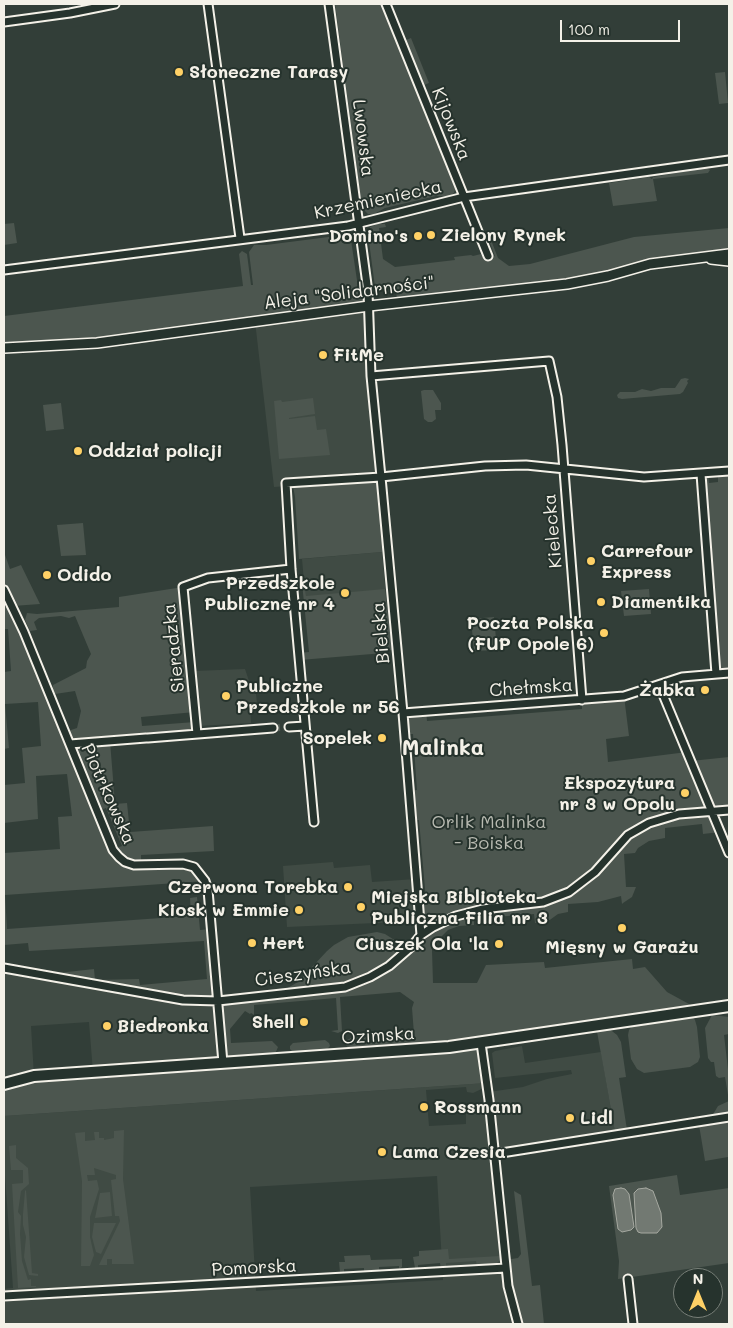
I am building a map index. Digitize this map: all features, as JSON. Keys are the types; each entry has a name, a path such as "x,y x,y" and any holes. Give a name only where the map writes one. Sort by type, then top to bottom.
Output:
{"main road":[{"name":"Ozimska","path":"4,1077 420,1050 481,1043 729,1006"},
{"name":"Ozimska","path":"4,1084 27,1077"}],"street":[{"path":"4,22 70,13 115,4"},
{"path":"208,4 240,238"},
{"name":"Lwowska","path":"329,4 340,75 369,306"},
{"name":"Kijowska","path":"386,4 488,256"},
{"name":"Krzemieniecka","path":"4,270 358,223 464,197 729,160"},
{"name":"Aleja \"Solidarności\"","path":"4,348 97,343 369,306 567,284 608,276 650,264 729,254"},
{"name":"Aleja \"Solidarności\"","path":"696,258 729,261"},
{"name":"Bielska","path":"369,306 371,376 403,713 421,935"},
{"name":"Kielecka","path":"371,376 549,362 557,397 582,700"},
{"path":"314,822 291,569 286,483 381,477 485,466 526,465 644,477 729,471"},
{"path":"701,474 716,674"},
{"name":"Sieradzka","path":"197,734 183,587 208,578 291,569"},
{"name":"Piotrkowska","path":"4,590 13,606 113,848 119,857 125,862 134,865 183,864 194,867 205,881 208,890 223,1063"},
{"path":"4,607 13,606"},
{"name":"Chełmska","path":"403,713 624,696 682,678 729,673"},
{"path":"659,686 729,853"},
{"path":"289,726 305,726"},
{"path":"70,744 273,728"},
{"name":"Cieszyńska","path":"218,1001 335,988 354,984 370,978 389,966 412,946 421,935 444,920 483,909 538,903 560,896 589,878 622,841 642,826 669,816 729,810"},
{"path":"4,968 183,1000 218,1001"},
{"path":"481,1043 489,1095 508,1286 518,1324"},
{"path":"495,1154 729,1116"},
{"name":"Pomorska","path":"4,1296 506,1268"},
{"path":"628,1279 633,1324"}],"shaded area":[{"path":"369,306 381,479 274,487 255,321"},
{"name":"Przedszkole Publiczne nr 4","path":"382,552 389,630 309,637 302,559"},
{"name":"Publiczne Przedszkole nr 56","path":"245,669 249,681 255,685 257,703 250,704 251,723 198,726 194,671"},
{"path":"333,862 334,868 370,865 372,882 416,879 420,921 287,927 283,866"},
{"path":"4,968 218,1001 223,1063 93,1072 89,1022 31,1026 34,1076 4,1077"},
{"path":"522,1046 525,1063 601,1052 615,1132 494,1150 506,1268 518,1324 4,1324 4,1289 13,1288 4,1162 4,1116 487,1083 488,1086 473,1093 467,1092 466,1087 426,1090 429,1126 466,1124 466,1112 468,1109 490,1106 489,1092 523,1087 547,1079 572,1074 571,1070 495,1078 492,1053","holes":["437,1176 443,1280 256,1291 250,1187"]},
{"path":"646,1188 653,1191 661,1213 662,1227 657,1233 641,1233 636,1228 634,1193 638,1189"},
{"path":"615,1189 625,1189 629,1194 634,1227 631,1230 622,1232 618,1229 613,1195"}],"green space":[{"path":"335,4 381,4 456,186 454,193 450,196 436,196 385,208 374,214 368,214 362,208"},
{"path":"411,38 429,83 424,85 406,40"},
{"path":"725,72 728,103 719,104 715,73"},
{"path":"706,168 710,170 708,173 653,179 657,201 613,206 609,183 649,177 652,179 653,177"},
{"path":"14,223 17,243 4,245 4,224"},
{"path":"385,224 386,227 379,228 383,259 395,267 455,260 454,257 481,254 484,260 495,256 490,243 491,240 498,258 509,266 530,264 634,237 729,228 729,250 662,257 581,278 397,298 396,292 385,292 375,287 368,234 370,227"},
{"path":"344,235 351,240 358,287 369,306 4,351 4,316 243,286 239,254 242,251 247,254 251,285 253,285 249,252 254,245"},
{"path":"681,379 689,379 688,383 680,394 622,399 618,398 617,395 620,392 635,392 642,389 651,391 661,388 675,388"},
{"path":"433,390 441,403 441,410 435,410 436,419 432,422 424,419 421,391"},
{"path":"313,398 315,414 289,419 315,416 317,430 326,429 330,455 279,459 274,401 281,400 282,402"},
{"path":"61,403 64,429 46,431 43,405"},
{"path":"729,471 729,673 716,674 701,474 708,473 709,483 718,482 718,472"},
{"path":"381,479 387,535 382,552 299,559 293,486"},
{"path":"83,523 86,555 61,556 57,525"},
{"name":"Orlik Malinka - Boiska","path":"4,552 10,569 21,565 40,604 13,606 65,732 77,728 81,711 75,691 55,694 52,690 53,685 86,668 91,654 75,616 69,618 61,616 39,618 34,622 37,630 30,631 25,620 27,613 37,614 119,607 119,597 183,587 195,712 141,717 142,726 195,722 197,734 110,741 115,804 127,803 130,832 213,826 214,851 141,855 141,864 194,867 205,881 5,895 7,929 189,916 191,914 190,898 197,897 200,930 211,929 218,1000 277,994 298,982 327,951 348,937 377,932 385,934 407,948 421,935 418,901 426,900 419,820 411,820 409,791 417,790 413,734 405,734 403,713 426,711 427,721 582,709 582,700 624,696 629,736 606,739 608,762 687,752 691,761 729,757 729,810 712,811 720,832 703,834 702,824 665,828 665,838 649,841 638,848 635,853 624,854 626,887 636,887 632,897 622,904 621,896 598,902 568,904 568,912 558,914 547,922 535,923 534,914 482,918 474,920 474,925 459,926 448,930 436,942 432,950 433,983 477,983 486,965 544,962 545,968 632,959 633,969 645,967 667,992 700,1010 692,1016 697,1027 700,1057 698,1062 690,1067 644,1073 637,1069 631,1059 628,1035 629,1030 637,1020 608,1028 617,1035 621,1042 626,1077 619,1078 627,1130 615,1132 596,1026 481,1043 487,1083 4,1116 4,1084 222,1063 218,1001 183,1000 49,974 94,969 95,980 139,979 140,985 207,979 204,941 29,951 28,943 4,945 4,853 60,849 58,817 72,816 67,774 36,776 38,819 4,823 4,785 25,783 22,748 41,746 38,702 5,704 9,748 4,749 4,672 11,671 8,629 4,629 4,607 12,606 4,590","holes":["106,808 122,846 114,849 97,811","400,992 414,1002 412,1008 414,1034 351,1038 347,1040 346,1045 354,1054 320,1057 330,1046 325,1040 293,1043 290,1049 298,1058 273,1059 278,1047 272,1041 231,1043 230,1029 245,1011 254,1015 254,1005 336,998 338,1030 331,1031 338,1033 342,1031 340,997"]},
{"path":"302,583 304,583 306,596 385,589 392,650 385,651 384,653 300,660 299,653 309,652"},
{"path":"649,589 651,614 624,616 621,591"},
{"path":"494,617 497,650 474,651 471,619"},
{"path":"712,1015 729,1017 729,1034 724,1035 729,1078 729,1101 725,1077 719,1078 716,1076 714,1062 711,1062 708,1058 705,1028"},
{"path":"729,1101 729,1113 712,1116 718,1106"},
{"path":"729,1120 729,1165 728,1157 705,1161 699,1125"},
{"path":"124,1130 123,1179 134,1264 112,1264 112,1259 107,1259 107,1265 99,1265 120,1221 119,1216 115,1216 111,1180 116,1179 116,1175 94,1168 95,1175 87,1175 88,1181 97,1180 99,1189 90,1217 90,1237 94,1255 90,1266 81,1266 82,1181 75,1133 85,1132 85,1141 95,1140 94,1132 99,1132 99,1138 104,1138 104,1140 114,1138 114,1131"},
{"path":"16,1145 16,1158 28,1168 29,1184 21,1191 18,1212 21,1216 22,1261 28,1280 31,1279 31,1286 36,1287 18,1288 12,1184 23,1183 23,1170 11,1170 9,1146"},
{"path":"677,1175 680,1195 729,1188 729,1263 694,1268 673,1268 673,1271 618,1279 619,1261 609,1186"},
{"path":"26,1190 32,1273 38,1274 38,1276 29,1275 24,1257 26,1237 23,1214"},
{"path":"514,1191 521,1195 532,1286 540,1285 544,1324 518,1324 505,1260 518,1258 521,1254"},
{"path":"110,1192 112,1216 95,1218 100,1193"},
{"path":"94,1223 116,1223 101,1254 96,1252 92,1237"},
{"path":"448,1249 449,1259 500,1256 501,1259 494,1266 477,1267 476,1261 446,1263 446,1269 441,1270 440,1263 418,1265 418,1268 415,1268 413,1257 419,1256 419,1251"},
{"path":"370,1255 371,1260 402,1259 402,1267 399,1269 399,1266 379,1267 379,1273 364,1274 364,1268 344,1269 344,1273 340,1272 339,1262 345,1262 344,1256"}],"tunnel":[{"path":"273,728 289,727"}],"place":[{"name":"Słoneczne Tarasy","path":"179,72"},
{"name":"Zielony Rynek","path":"431,235"},
{"name":"Domino's","path":"418,236"},
{"name":"FitMe","path":"323,355"},
{"name":"Oddział policji","path":"78,451"},
{"name":"Carrefour Express","path":"591,561"},
{"name":"Odido","path":"47,575"},
{"name":"Przedszkole Publiczne nr 4","path":"345,593"},
{"name":"Diamentika","path":"601,602"},
{"name":"Poczta Polska (FUP Opole 6)","path":"604,633"},
{"name":"Żabka","path":"705,690"},
{"name":"Publiczne Przedszkole nr 56","path":"226,696"},
{"name":"Sopelek","path":"382,738"},
{"name":"Ekspozytura nr 3 w Opolu","path":"685,793"},
{"name":"Czerwona Torebka","path":"348,887"},
{"name":"Miejska Biblioteka Publiczna Filia nr 3","path":"361,907"},
{"name":"Kiosk w Emmie","path":"299,910"},
{"name":"Mięsny w Garażu","path":"622,928"},
{"name":"Hert","path":"252,943"},
{"name":"Ciuszek Ola 'la","path":"499,944"},
{"name":"Shell","path":"304,1022"},
{"name":"Biedronka","path":"107,1026"},
{"name":"Rossmann","path":"424,1107"},
{"name":"Lidl","path":"570,1118"},
{"name":"Lama Czesia","path":"382,1152"}],"district":[{"name":"Malinka","path":"443,748"}]}
